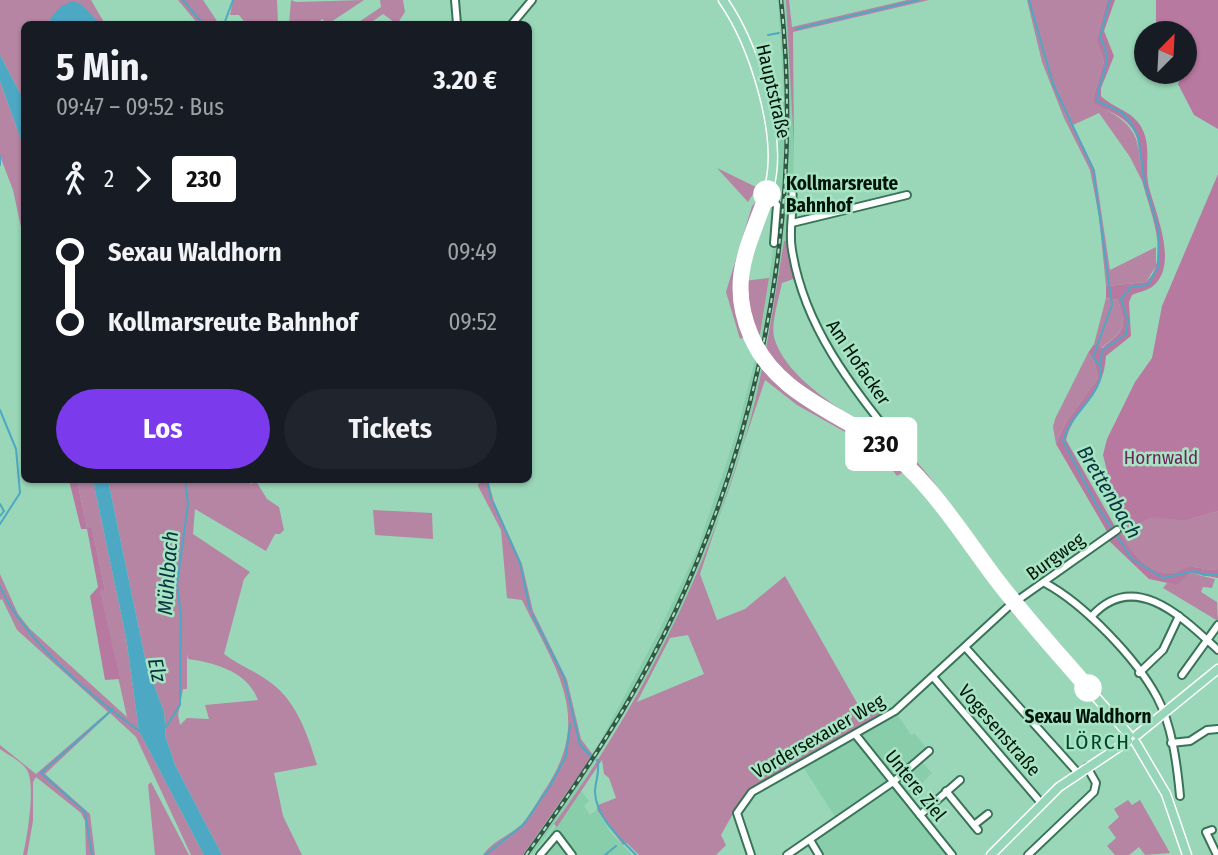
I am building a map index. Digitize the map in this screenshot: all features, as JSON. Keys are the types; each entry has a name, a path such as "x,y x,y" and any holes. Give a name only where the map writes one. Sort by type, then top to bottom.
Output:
{"main road":[{"name":"Hauptstraße","path":"723,0 750,45 762,88 772,158 767,194 747,244 740,281 743,312 750,334 774,372 811,401 878,442 909,468 940,503 1014,603 1133,739 1166,794 1187,855"},
{"path":"991,855 1042,804 1078,774 1133,739 1218,669"}],"street":[{"path":"455,0 457,21"},
{"path":"514,21 532,0"},
{"name":"Am Hofacker","path":"792,186 794,261 817,330 853,386 909,458 909,468"},
{"name":"Hauptstraße","path":"767,194 777,205 774,243"},
{"path":"792,223 907,195"},
{"name":"Burgweg","path":"1014,603 1115,532"},
{"path":"1045,583 1074,601 1091,617 1155,694 1171,743 1180,796"},
{"path":"1091,617 1110,600 1131,596 1155,602 1179,616 1218,650"},
{"name":"Vordersexauer Weg","path":"751,855 737,819 741,803 763,783 895,711 1014,603"},
{"path":"1139,673 1163,650 1179,616"},
{"path":"1182,675 1218,625"},
{"path":"965,647 1078,774"},
{"name":"Vogesenstraße","path":"934,678 1042,804"},
{"path":"1171,743 1190,741 1208,730 1218,729"},
{"name":"Untere Ziel","path":"855,734 952,855"},
{"path":"787,855 893,782 929,751"},
{"path":"1028,855 1094,792 1096,783 1087,767"},
{"path":"920,815 960,779"},
{"path":"946,791 976,828 988,814"},
{"path":"1212,830 1206,832 1217,855"},
{"path":"540,855 557,835 572,855"},
{"path":"810,840 819,855"}],"shaded area":[{"path":"0,0 91,0 103,21 97,21 88,13 50,19 51,21 21,21 21,95 0,55"},
{"path":"178,0 203,0 217,21 196,21"},
{"path":"233,0 277,0 278,21 244,21 239,15 230,15"},
{"path":"291,0 364,0 332,21 289,21"},
{"path":"380,0 403,0 405,12 399,21 393,21 383,14 373,21 360,21 381,7"},
{"path":"778,0 786,0 791,61 794,148 792,219 788,223 788,241 784,241 760,380 745,439 716,527 665,646 576,793 532,855 523,855 593,755 657,635 697,550 737,431 760,340 774,243 777,205 773,196 776,186 767,102 784,100"},
{"path":"786,0 789,0 792,27 907,0 929,0 793,32 794,148"},
{"path":"1027,0 1107,0 1098,34 1098,45 1104,61 1093,98 1095,103 1120,119 1134,134 1140,153 1143,183 1130,157 1099,113 1073,125 1095,170 1110,270 1156,247 1156,266 1146,282 1106,286 1099,216 1090,170 1064,118 1042,62"},
{"path":"0,81 21,140 21,227 13,190 0,156"},
{"path":"717,168 762,190 753,194 748,202"},
{"path":"759,199 759,209 765,211 753,236 744,281 769,278 760,335 754,333 740,339 726,292 752,206"},
{"path":"788,223 794,223 797,259 806,292 837,356 857,386 948,500 1019,598 1009,603 932,499 905,471 897,476 877,450 797,405 765,380 740,454 763,365 784,241 788,240","holes":["796,278 804,302 825,344 889,438 822,396 806,383 781,353 774,337 776,310 782,283"]},
{"path":"1106,298 1118,300 1123,323 1115,337 1101,348 1094,344"},
{"path":"1088,353 1094,361 1098,378 1066,422 1056,444 1053,427 1055,419"},
{"path":"740,454 729,491 722,508"},
{"path":"78,483 94,483 126,637 139,731 204,855 191,855 136,737 110,713 45,774 90,814 95,855 86,855 85,821 81,813 36,777 33,782 33,821 27,855 23,855 30,812 30,777 18,761 0,749 0,745 36,774 108,712 17,630 2,599 0,600 0,574 18,614 30,629 127,717 99,592 105,590 92,528 87,528"},
{"path":"109,483 257,483 267,499 279,507 284,530 275,534 266,551 195,509 193,534 250,572 244,579 224,654 267,680 286,697 299,718 313,753 317,765 274,773 283,816 302,855 222,855 175,765 166,738 164,712 146,663","holes":["187,654 188,659 209,663 238,675 253,690 258,700 205,705 209,719 187,718 180,725 178,715 183,689 187,689"]},
{"path":"479,483 489,483 494,502 522,564 533,611 567,680 581,739 593,755 523,855 483,855 491,846 521,825 532,810 558,767 566,742 568,719 558,673 522,600 507,598 501,530 478,486"},
{"path":"722,508 700,574 717,620 745,609 785,576 861,710 873,704 881,717 754,787 739,803 721,835 726,845 716,855 639,855 627,843 623,845 597,810 598,805 616,798 609,778 604,774 602,760 557,827 554,824 585,780 641,687 666,640","holes":["688,635 704,674 637,702 670,638"]},
{"path":"373,510 432,513 433,539 375,535"},
{"path":"1218,511 1218,569 1191,567 1170,573 1161,572 1140,560 1120,533 1152,516 1185,521"},
{"path":"1190,573 1215,579 1212,588 1203,587 1201,592 1217,602 1218,621 1163,588 1167,583 1177,584"},
{"path":"895,711 911,735 914,733 929,751 920,760 932,773 906,800 949,855 821,855 816,839 839,823 802,765"},
{"path":"151,782 189,855 155,855 148,785"},
{"path":"581,791 589,801 584,806 590,815 597,810 611,833 632,855 535,855"},
{"path":"1128,800 1132,805 1140,800 1170,853 1145,855 1139,847 1129,855 1115,855 1107,846 1116,838 1108,827 1119,817 1114,809"}],"green space":[{"name":"Hornwald","path":"1107,0 1115,0 1104,31 1114,56 1101,88 1101,96 1131,116 1144,132 1148,183 1163,236 1164,265 1160,277 1152,287 1132,295 1129,302 1131,336 1106,356 1100,383 1075,419 1066,440 1117,530 1128,524 1112,491 1103,455 1107,439 1135,382 1152,358 1162,306 1218,174 1218,511 1185,521 1152,517 1120,533 1140,560 1161,572 1176,572 1188,567 1218,569 1218,578 1190,573 1177,585 1149,579 1106,538 1109,535 1056,444 1066,422 1098,378 1094,361 1088,353 1094,344 1102,348 1122,328 1123,317 1118,300 1106,298 1106,286 1146,282 1157,260 1154,221 1143,184 1135,133 1123,119 1094,103 1093,98 1104,61 1098,45 1098,34"},
{"path":"1156,0 1218,0 1218,129 1194,115 1178,84 1197,84 1197,21 1156,21"},
{"path":"70,483 78,483 87,528 92,528 105,590 100,592 120,679 105,680 90,596 98,587 87,529 81,529"}],"water":[{"path":"73,1 82,5 97,21 51,21 60,7"},
{"path":"0,55 21,95 21,140 0,81"},
{"path":"94,483 109,483 146,663 164,712 166,738 175,765 222,855 204,855 139,731 126,637"}],"waterway":[{"name":"Mühlbach","path":"183,0 200,21"},
{"path":"225,21 233,0"},
{"path":"796,29 918,0"},
{"path":"1029,0 1053,84 1093,169 1112,305 1093,357 1099,365"},
{"name":"Brettenbach","path":"1110,0 1100,37 1106,62 1097,101 1121,112 1130,121 1138,136 1145,184 1159,231 1158,267 1148,285 1131,287 1121,299 1128,320 1126,334 1102,351 1101,376 1097,387 1071,423 1063,441 1096,504 1132,559 1163,578 1195,571 1204,575 1218,574"},
{"path":"768,35 779,33"},
{"path":"0,156 0,165"},
{"path":"0,410 16,449 20,493 0,524"},
{"name":"Mühlbach","path":"166,727 180,705 181,616 177,584 188,504 185,483"},
{"path":"488,483 491,499"},
{"path":"493,502 520,563 530,610"},
{"path":"0,504 4,511 0,516"},
{"path":"0,586 10,606 42,647 102,703 141,732"},
{"path":"532,614 564,677 580,745 592,757"},
{"path":"92,855 85,812 41,773 113,709"},
{"path":"485,855 523,825 550,786 566,756 570,724"},
{"path":"597,760 596,801 604,819 636,855"},
{"path":"605,855 616,846"}],"railway":[{"path":"526,855 612,729 666,629 704,545 734,458 758,368 775,276 785,184 787,92 781,0"}],"bus line":[{"name":"230","path":"767,194 751,231 740,271 743,312 750,334 766,363 800,394 878,442 909,468 947,512 1014,603 1088,688"}],"place":[{"name":"Kollmarsreute Bahnhof","path":"767,194"},
{"name":"Sexau Waldhorn","path":"1088,688"}],"district":[{"name":"LÖRCH","path":"1098,742"}],"water label":[{"name":"Elz","path":"157,670"}]}
